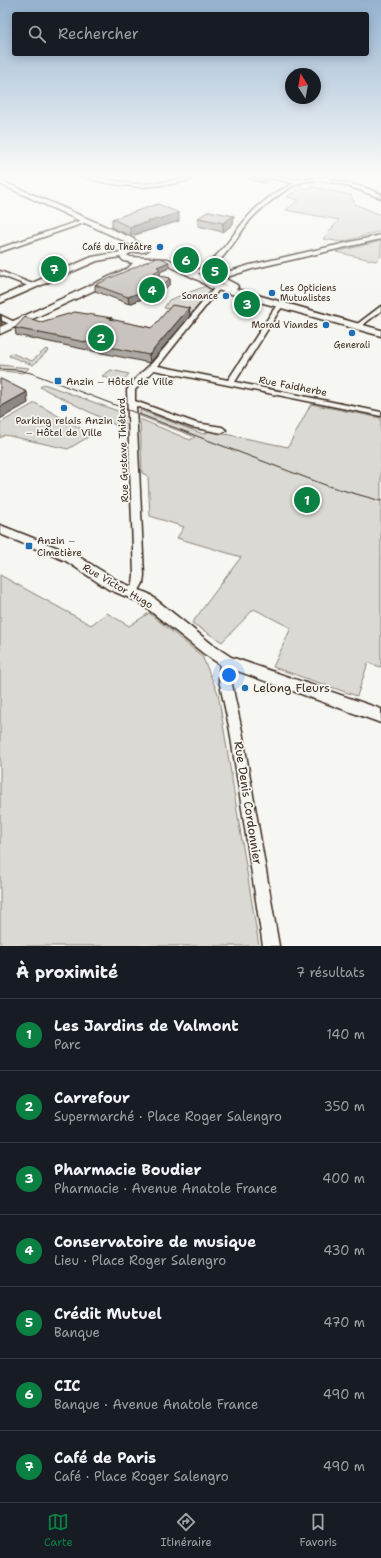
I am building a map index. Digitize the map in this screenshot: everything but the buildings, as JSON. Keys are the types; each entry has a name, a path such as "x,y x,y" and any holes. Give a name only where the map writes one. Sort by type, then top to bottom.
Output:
{"main road":[{"path":"77,219 128,245 123,257 127,259 169,259 212,279"},
{"path":"81,219 129,240 143,249 146,258"},
{"path":"381,237 236,271 212,279 208,284 223,285 282,304 359,325 381,333"},
{"path":"0,300 95,259 143,249"},
{"path":"0,331 131,270 146,258 163,261 212,279"},
{"path":"223,285 229,276 236,271"},
{"path":"359,325 381,329"},
{"name":"Rue Victor Hugo","path":"0,529 71,558 108,582 149,602 208,649 226,661 381,716"}],"street":[{"path":"197,272 207,268 220,255 249,219"},
{"path":"0,250 82,222"},
{"path":"0,273 33,286"},
{"name":"Rue Gustave Thiétard","path":"132,593 138,583 139,575 132,389 153,367 223,285"},
{"path":"230,383 272,316 282,304"},
{"path":"359,325 381,308"},
{"path":"0,317 15,324"},
{"name":"Rue Faidherbe","path":"153,367 381,414"},
{"path":"132,402 194,425 222,430"},
{"name":"Rue Denis Cordonnier","path":"226,661 225,680 236,731 271,946"}],"shaded area":[{"path":"334,219 381,219 381,231 342,242 323,239 339,220"},
{"path":"381,241 381,256 376,261 336,252"},
{"path":"206,286 212,289 192,313 164,308 169,300"},
{"path":"46,349 49,350 33,365 9,356 11,353 32,361"},
{"path":"0,365 29,368 24,373 0,371"},
{"path":"111,370 129,374 121,383 102,376"},
{"path":"44,384 123,413 125,430 40,387"},
{"path":"35,403 89,433 90,436 68,449 5,435 0,438 0,423"},
{"path":"311,404 381,418 381,667 368,663 357,696 273,667 291,628 254,609 222,642 192,623 241,557 177,538 184,527 150,516 148,476 142,473 140,419 190,440 195,437 140,416 140,410 203,434 210,431 288,447"},
{"path":"0,575 91,625 107,613 129,626 149,613 202,656 218,693 259,946 0,946"}],"tram line":[{"path":"0,369 18,370 31,373 328,486 381,501"}],"place":[{"name":"Café du Théâtre","path":"160,247"},
{"name":"CIC","path":"186,260"},
{"name":"Café de Paris","path":"54,269"},
{"name":"Crédit Mutuel","path":"215,271"},
{"name":"Conservatoire de musique","path":"152,290"},
{"name":"Les Opticiens Mutualistes","path":"272,293"},
{"name":"Sonance","path":"226,296"},
{"name":"Pharmacie Boudier","path":"247,304"},
{"name":"Morad Viandes","path":"326,325"},
{"name":"Generali","path":"352,333"},
{"name":"Carrefour","path":"101,338"},
{"name":"Anzin – Hôtel de Ville","path":"58,381"},
{"name":"Parking relais Anzin – Hôtel de Ville","path":"64,408"},
{"name":"Les Jardins de Valmont","path":"307,500"},
{"name":"Anzin – Cimetière","path":"29,546"},
{"name":"Lelong Fleurs","path":"245,688"}]}
